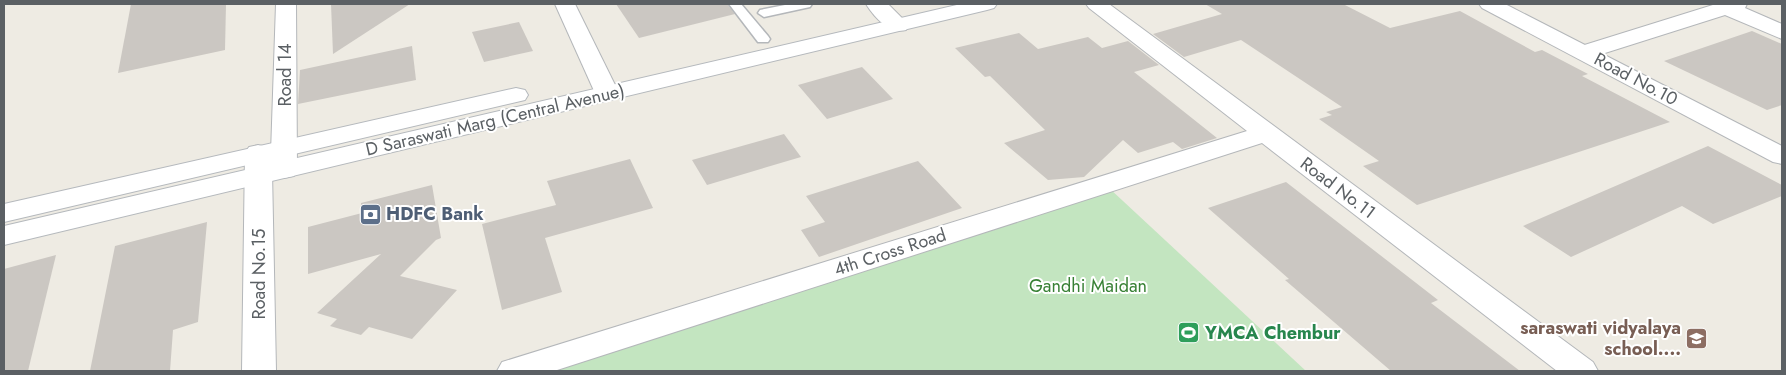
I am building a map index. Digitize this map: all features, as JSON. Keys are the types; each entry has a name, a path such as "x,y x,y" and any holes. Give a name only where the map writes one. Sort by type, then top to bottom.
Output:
{"street":[{"name":"Road 14","path":"271,162 286,4"},
{"path":"565,4 603,85"},
{"name":"D Saraswati Marg (Central Avenue)","path":"4,213 271,162 603,85 918,4"},
{"name":"D Saraswati Marg (Central Avenue)","path":"603,85 763,39 886,13 987,4"},
{"name":"Road No.11","path":"1096,4 1581,371"},
{"name":"Road No.10","path":"1489,4 1586,52 1782,156"},
{"path":"1586,52 1731,6 1782,32"},
{"name":"4th Cross Road","path":"514,371 1266,133"},
{"name":"D Saraswati Marg (Central Avenue)","path":"4,236 271,162"},
{"name":"Road No.15","path":"259,371 271,162"}],"lane":[{"path":"735,4 763,39"},
{"path":"764,13 806,4"}],"green space":[{"name":"Gandhi Maidan","path":"1109,188 1306,371 552,371"}],"building":[{"path":"131,4 226,4 225,50 118,73"},
{"path":"331,4 410,4 333,54"},
{"path":"616,4 727,4 735,14 639,38"},
{"path":"1205,4 1343,4 1390,28 1460,11 1535,52 1542,50 1588,74 1582,76 1670,122 1417,205 1363,166 1379,161 1319,119 1332,115 1326,112 1342,107 1241,40 1184,57 1153,34 1222,14"},
{"path":"519,22 533,51 484,62 472,32"},
{"path":"1752,31 1782,44 1782,105 1767,110 1664,61"},
{"path":"1019,33 1038,49 1088,37 1102,48 1128,41 1159,65 1134,72 1217,138 1182,149 1173,142 1138,153 1123,140 1084,177 1048,180 1004,143 1045,130 990,76 985,77 955,48"},
{"path":"412,46 416,80 298,104 300,70"},
{"path":"862,67 893,99 827,119 798,85"},
{"path":"784,134 801,157 707,185 692,160"},
{"path":"1708,146 1782,185 1782,196 1713,224 1682,206 1571,257 1523,226"},
{"path":"630,159 653,208 545,238 562,292 502,310 482,224 556,205 547,181"},
{"path":"918,161 962,208 819,257 801,230 825,222 806,196"},
{"path":"1286,182 1438,300 1431,303 1520,371 1391,371 1285,280 1289,279 1208,208"},
{"path":"432,185 441,238 436,240 400,276 457,290 412,339 369,327 361,335 330,326 337,319 317,313 381,254 308,274 308,227 362,213 361,203"},
{"path":"207,222 198,322 173,330 170,371 90,371 115,246"},
{"path":"56,255 28,371 4,371 4,269"}],"place":[{"name":"HDFC Bank","path":"370,214"},
{"name":"YMCA Chembur","path":"1189,333"},
{"name":"saraswati vidyalaya school....","path":"1697,338"}]}
